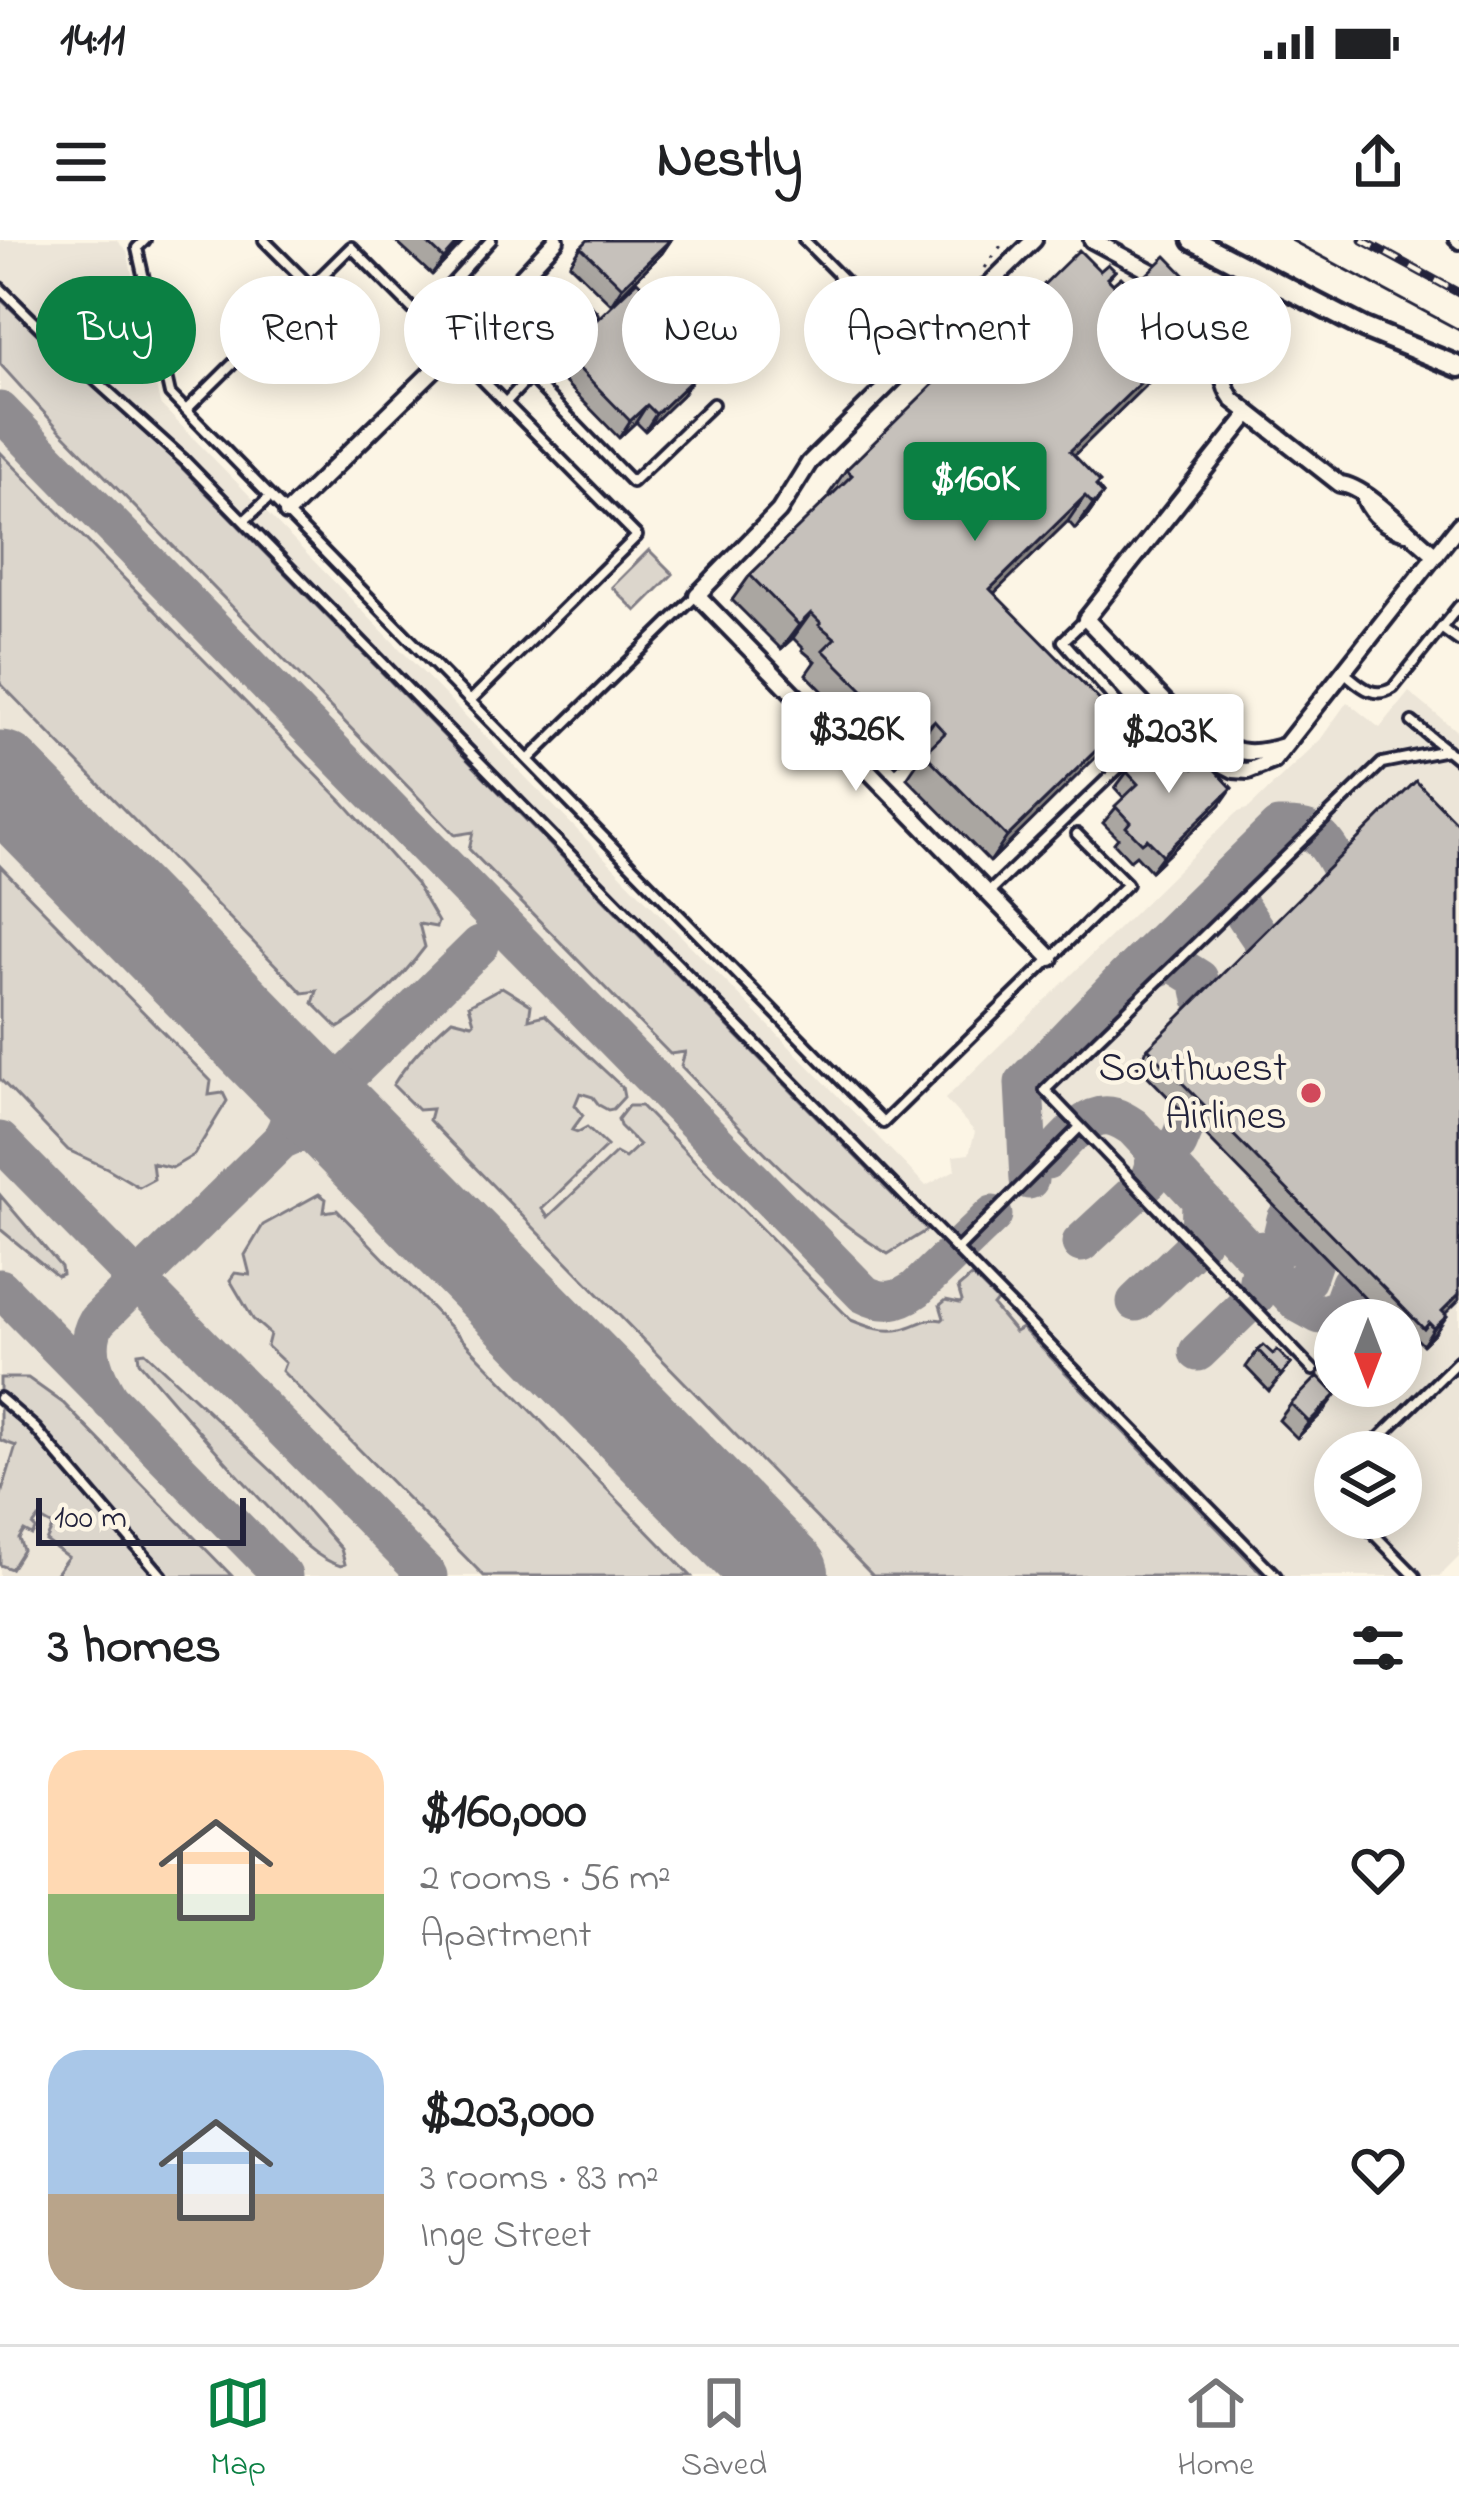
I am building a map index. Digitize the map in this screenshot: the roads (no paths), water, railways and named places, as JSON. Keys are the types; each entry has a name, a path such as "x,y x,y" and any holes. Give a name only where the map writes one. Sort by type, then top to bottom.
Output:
{"main road":[{"path":"1193,240 1364,328 1459,367"}],"street":[{"path":"522,276 556,240"},
{"path":"998,276 1034,240"},
{"path":"1092,240 1219,311 1226,321 1223,387 1233,400 1340,484 1354,486 1370,511 1391,528 1406,532 1436,555"},
{"path":"287,514 419,384"},
{"path":"889,384 808,464 779,511 697,595 1051,958"},
{"path":"1249,414 1086,619 1197,738 1232,752 1260,754 1286,746 1459,526"}],"lane":[{"path":"145,240 137,248 170,394 883,1123 1127,884 1077,834"},
{"path":"264,240 299,276"},
{"path":"458,276 491,240"},
{"path":"804,240 840,276"},
{"path":"321,276 354,244 404,300"},
{"path":"0,288 184,460 1276,1576"},
{"path":"186,410 220,376"},
{"path":"470,701 638,536 486,384"},
{"path":"505,403 523,384"},
{"path":"542,384 632,482 712,404"},
{"path":"244,521 270,497"},
{"path":"529,760 697,595"},
{"path":"1344,672 1371,693 1393,688 1459,606"},
{"path":"1086,619 1063,641 1135,723"},
{"path":"1441,628 1459,641"},
{"path":"988,892 1176,713"},
{"path":"1412,722 1459,760"},
{"path":"1313,1370 1045,1090 1382,763 1447,750"},
{"path":"957,1250 1079,1127"},
{"path":"1386,1431 1459,1360"},
{"path":"0,1398 35,1428 162,1576"},
{"path":"1378,1539 1414,1576"}],"tram line":[{"path":"1291,240 1459,330"}],"railway":[{"path":"1362,240 1459,293"}],"place":[{"name":"Southwest Airlines","path":"1311,1093"}]}
